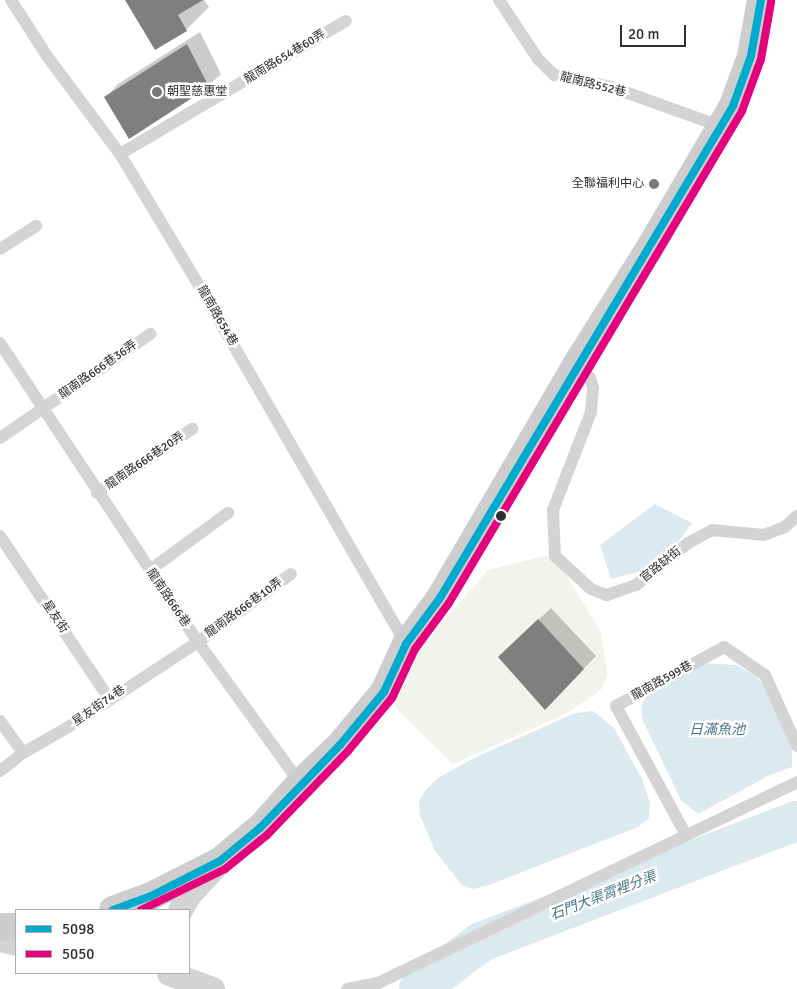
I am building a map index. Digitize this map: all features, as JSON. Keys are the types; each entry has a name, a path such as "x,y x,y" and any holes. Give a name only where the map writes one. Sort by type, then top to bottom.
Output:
{"main road":[{"path":"116,909 151,896 220,861 261,827 300,782 340,745 384,692 406,644 440,598 576,365 649,249 733,106 751,56 761,0"},
{"path":"0,927 15,927"}],"street":[{"path":"181,909 189,894 220,861"},
{"path":"0,939 15,943"},
{"path":"172,974 212,989"}],"lane":[{"name":"龍南路654巷","path":"11,0 48,56 120,154 202,289 406,644"},
{"name":"龍南路552巷","path":"499,0 538,59 554,75 611,87 720,126"},
{"name":"龍南路654巷60弄","path":"120,154 346,21"},
{"path":"0,249 36,226"},
{"name":"龍南路666巷36弄","path":"0,438 150,334"},
{"name":"龍南路666巷","path":"0,343 45,407 97,493 198,642 300,782"},
{"name":"官路缺街","path":"576,365 590,378 593,388 591,412 553,510 555,556 591,590 607,595 636,585 688,543 712,530 764,535 785,527 797,516"},
{"name":"龍南路666巷20弄","path":"97,493 192,429"},
{"path":"150,570 228,513"},
{"name":"星友街","path":"0,536 109,698"},
{"name":"龍南路666巷10弄","path":"198,642 291,574"},
{"name":"星友街74巷","path":"0,771 23,753 70,726 109,698 198,642"},
{"name":"龍南路599巷","path":"686,835 616,706 724,647 765,674 797,746"},
{"path":"0,721 23,753"},
{"path":"347,989 378,984 797,782"},
{"path":"163,974 178,989"}],"shaded area":[{"path":"553,554 601,632 607,675 601,690 567,713 453,764 394,706 419,649 488,570"}],"water":[{"path":"655,504 692,523 665,559 648,569 611,579 600,545"},
{"name":"日滿魚池","path":"703,663 736,665 756,676 767,688 792,746 792,767 770,775 698,814 681,800 643,721 641,706 649,692"},
{"path":"593,711 614,728 642,779 650,803 649,818 638,827 489,885 473,889 462,885 435,851 420,815 419,802 424,792 438,778 474,758 575,713"}],"building":[{"path":"125,0 203,0 178,15 187,31 155,50"},
{"name":"朝聖慈惠堂","path":"187,44 209,87 129,139 104,97"},
{"path":"538,619 584,669 545,710 498,657"}],"waterway":[{"name":"石門大渠霄裡分渠","path":"419,989 481,942 797,821"}],"transit line":[{"name":"5098","path":"116,909 151,896 220,861 261,827 340,745 384,692 406,644 440,598 733,106 751,56 761,0"},
{"name":"5050","path":"143,909 225,869 267,835 348,751 392,698 415,649 449,603 742,111 761,59 771,2"}],"place":[{"name":"朝聖慈惠堂","path":"157,92"},
{"name":"全聯福利中心","path":"654,184"}]}
